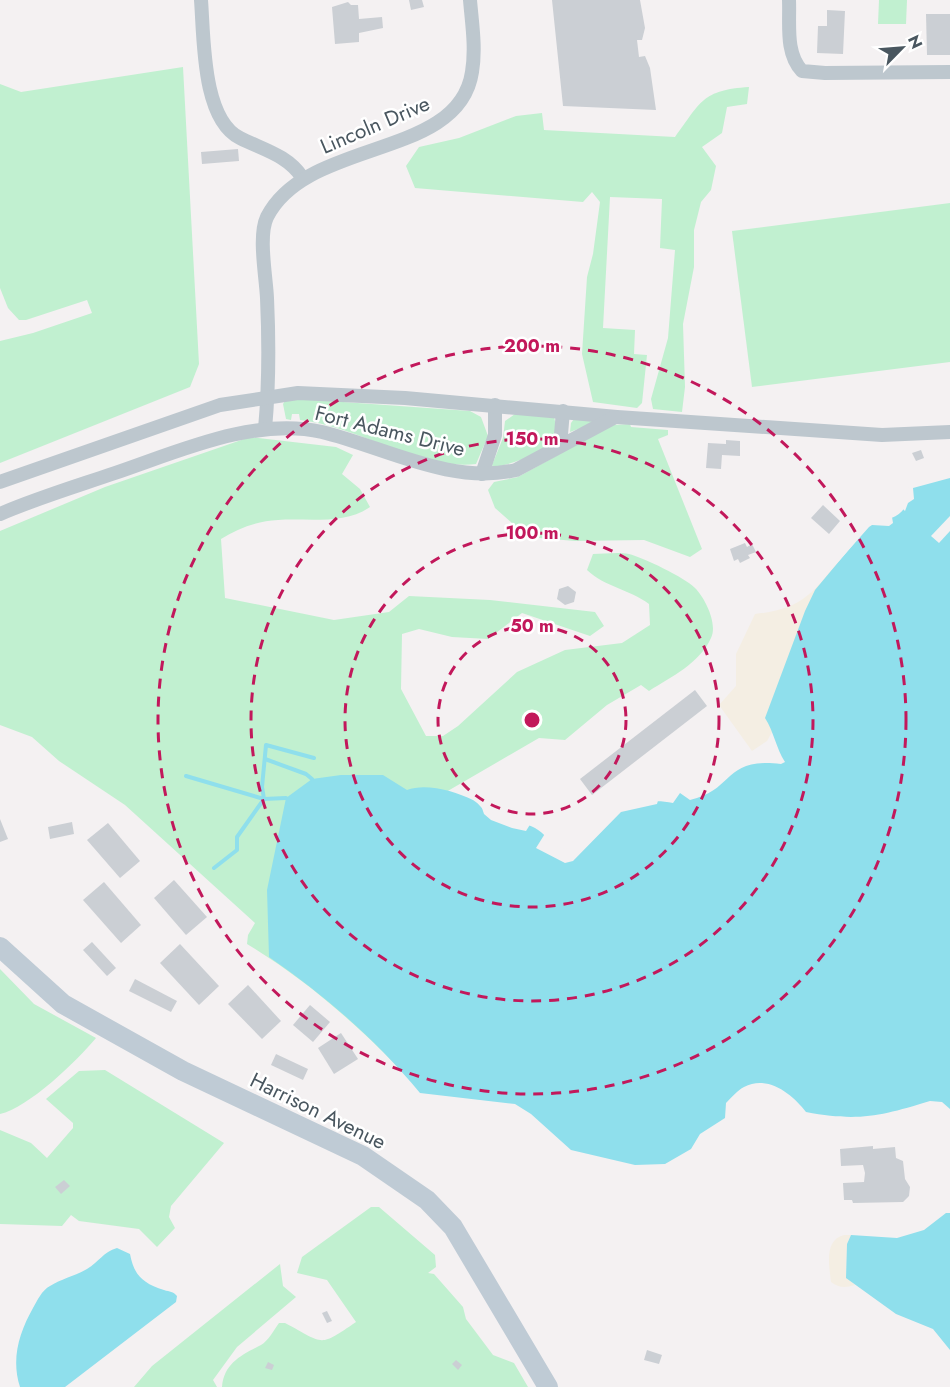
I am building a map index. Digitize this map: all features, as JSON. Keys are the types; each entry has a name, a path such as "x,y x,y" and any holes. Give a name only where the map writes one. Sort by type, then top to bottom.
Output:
{"main road":[{"name":"Harrison Avenue","path":"0,947 63,1004 183,1071 363,1156 427,1200 453,1227 548,1387"}],"street":[{"name":"Lincoln Drive","path":"201,0 208,69 217,112 231,132 290,162 303,177"},
{"name":"Lincoln Drive","path":"265,429 268,338 264,227 277,200 303,177 428,128 451,115 466,94 472,73 474,38 470,0"},
{"path":"789,0 790,46 793,58 802,71 825,73 950,72"},
{"name":"Fort Adams Drive","path":"0,482 220,405 298,393 495,405 616,417 882,435 950,432"},
{"path":"482,474 495,435 495,405"},
{"path":"560,446 563,411"},
{"name":"Fort Adams Drive","path":"0,514 222,436 265,429 321,432 410,462 482,474 516,470 616,417"}],"green space":[{"path":"879,0 907,0 906,24 878,24"},
{"path":"183,67 199,364 190,387 0,463 0,341 33,333 92,313 87,300 26,320 19,320 8,308 0,288 0,84 21,92"},
{"path":"749,87 747,104 727,107 722,133 702,147 716,166 711,190 701,202 694,230 694,267 683,324 685,387 682,412 653,409 651,399 668,338 675,250 660,248 662,199 610,197 603,328 635,330 634,354 647,355 642,403 637,408 593,402 582,354 587,277 593,254 600,202 592,192 583,202 415,188 406,166 419,147 459,138 516,116 542,113 544,130 675,137 704,100 721,91"},
{"path":"950,203 950,362 752,387 732,231"},
{"path":"287,398 470,411 481,417 488,436 476,464 434,461 344,430 300,420 299,414 292,414 291,420 286,419 283,404"},
{"path":"515,414 554,417 556,429 554,438 542,450 534,454 493,467 503,438 505,421"},
{"path":"574,419 597,421 597,422 570,432"},
{"path":"630,424 631,427 668,430 668,435 658,439 702,549 690,557 644,540 575,541 528,537 495,508 488,490 494,482 518,477 612,425"},
{"path":"250,437 336,447 353,455 342,474 360,489 370,507 360,513 326,520 263,522 241,528 221,539 225,598 334,620 389,612 409,596 490,600 595,612 604,626 590,636 522,613 488,639 452,637 419,629 402,634 401,689 426,736 443,736 458,726 517,672 565,650 622,643 650,625 649,604 601,580 587,570 593,554 629,554 674,574 699,592 712,619 713,632 706,647 700,655 675,675 649,691 641,685 607,705 565,740 539,738 446,792 397,1066 326,1000 247,944 248,935 255,923 125,805 59,761 32,737 0,725 0,531 105,487"},
{"path":"0,969 34,1004 96,1038 65,1071 38,1093 24,1103 0,1114"},
{"path":"105,1070 224,1143 171,1206 169,1217 175,1228 157,1247 139,1229 79,1221 71,1215 62,1226 0,1224 0,1130 31,1143 47,1158 73,1128 73,1123 46,1099 79,1071"},
{"path":"371,1207 379,1207 435,1255 436,1267 428,1273 434,1274 463,1307 466,1319 493,1355 514,1363 528,1387 222,1387 223,1379 230,1366 241,1356 264,1343 279,1323 285,1323 321,1340 334,1336 356,1322 327,1280 297,1273 302,1257"},
{"path":"280,1264 283,1286 296,1297 237,1347 213,1380 217,1387 134,1387 152,1366"}],"sand":[{"path":"840,559 772,732 767,741 752,751 719,705 736,686 736,654 755,614 784,608 805,598 822,582"},
{"path":"844,1235 851,1235 847,1244 846,1277 855,1285 845,1287 831,1282 829,1261 833,1242"}],"water":[{"path":"950,474 950,1109 942,1102 930,1101 869,1116 824,1115 806,1112 779,1088 762,1083 753,1084 742,1088 726,1103 725,1118 700,1134 691,1149 665,1164 635,1165 571,1150 531,1114 515,1104 420,1093 368,1037 310,987 269,957 267,890 286,798 312,779 341,775 383,775 407,790 423,787 449,791 473,800 490,815 535,828 558,848 567,852 603,822 628,807 657,801 673,803 680,793 690,800 715,789 749,765 785,762 765,718 815,590 871,523 887,520 903,510 910,488 923,480"},
{"path":"946,1213 950,1213 950,1350 933,1329 896,1314 846,1278 847,1244 851,1235 897,1238 924,1230"},
{"path":"117,1248 130,1254 134,1268 140,1277 156,1287 174,1293 177,1296 176,1302 65,1387 20,1387 16,1366 18,1346 28,1317 40,1296 50,1286 87,1269 108,1252"}],"pier":[{"path":"950,471 950,478 913,488 914,499 908,503 905,511 901,507 900,499 907,495 909,486 922,478"},
{"path":"950,516 950,531 939,543 931,536"},
{"path":"892,517 893,523 889,526 872,525 869,527 809,595 869,521"},
{"path":"659,797 657,804 621,812 573,861 565,863 536,848 546,832 557,846 566,849 578,835 615,808"},
{"path":"485,806 491,812 531,823 526,831 512,828 491,820 484,814 482,808"}],"building":[{"path":"409,0 422,0 424,7 411,10"},
{"path":"552,0 640,0 645,28 642,40 637,40 639,57 645,56 650,68 656,110 563,106"},
{"path":"348,2 351,5 358,5 359,19 382,17 383,28 359,33 359,42 335,44 332,7"},
{"path":"827,10 845,11 843,54 817,53 818,26 827,26"},
{"path":"926,14 950,14 950,55 927,55"},
{"path":"238,149 239,161 202,164 201,152"},
{"path":"726,440 740,441 740,456 722,455 721,469 706,468 708,443 726,444"},
{"path":"921,450 924,458 916,461 912,453"},
{"path":"823,505 840,521 829,534 811,518"},
{"path":"745,543 747,547 752,544 756,552 748,555 750,558 740,563 738,559 734,561 730,549"},
{"path":"568,586 576,592 574,602 565,605 557,599 559,589"},
{"path":"695,690 707,706 592,795 580,779"},
{"path":"0,819 8,839 0,842"},
{"path":"72,822 74,834 50,839 48,827"},
{"path":"108,823 140,861 120,878 87,840"},
{"path":"174,880 207,917 186,935 154,898"},
{"path":"104,882 141,925 121,943 83,900"},
{"path":"92,942 116,968 107,976 83,950"},
{"path":"180,944 219,986 199,1005 160,963"},
{"path":"135,979 177,1001 171,1012 129,991"},
{"path":"248,985 281,1021 262,1039 228,1004"},
{"path":"310,1005 330,1022 313,1042 293,1025"},
{"path":"341,1033 358,1059 334,1074 318,1048"},
{"path":"276,1054 308,1069 303,1080 271,1065"},
{"path":"873,1146 873,1149 895,1147 896,1158 903,1161 905,1179 910,1187 909,1196 903,1202 853,1203 852,1200 844,1200 843,1183 864,1182 865,1173 863,1165 841,1166 840,1149"},
{"path":"64,1180 70,1186 61,1194 55,1187"},
{"path":"327,1311 332,1321 327,1323 322,1313"},
{"path":"647,1350 662,1355 659,1364 644,1360"},
{"path":"456,1360 462,1365 458,1370 452,1364"},
{"path":"268,1362 274,1365 272,1370 265,1368"}],"waterway":[{"path":"214,868 237,850 237,837 264,799 262,787 266,745 314,758"},
{"path":"265,759 306,774 312,779"},
{"path":"186,776 264,799 286,798"}]}
